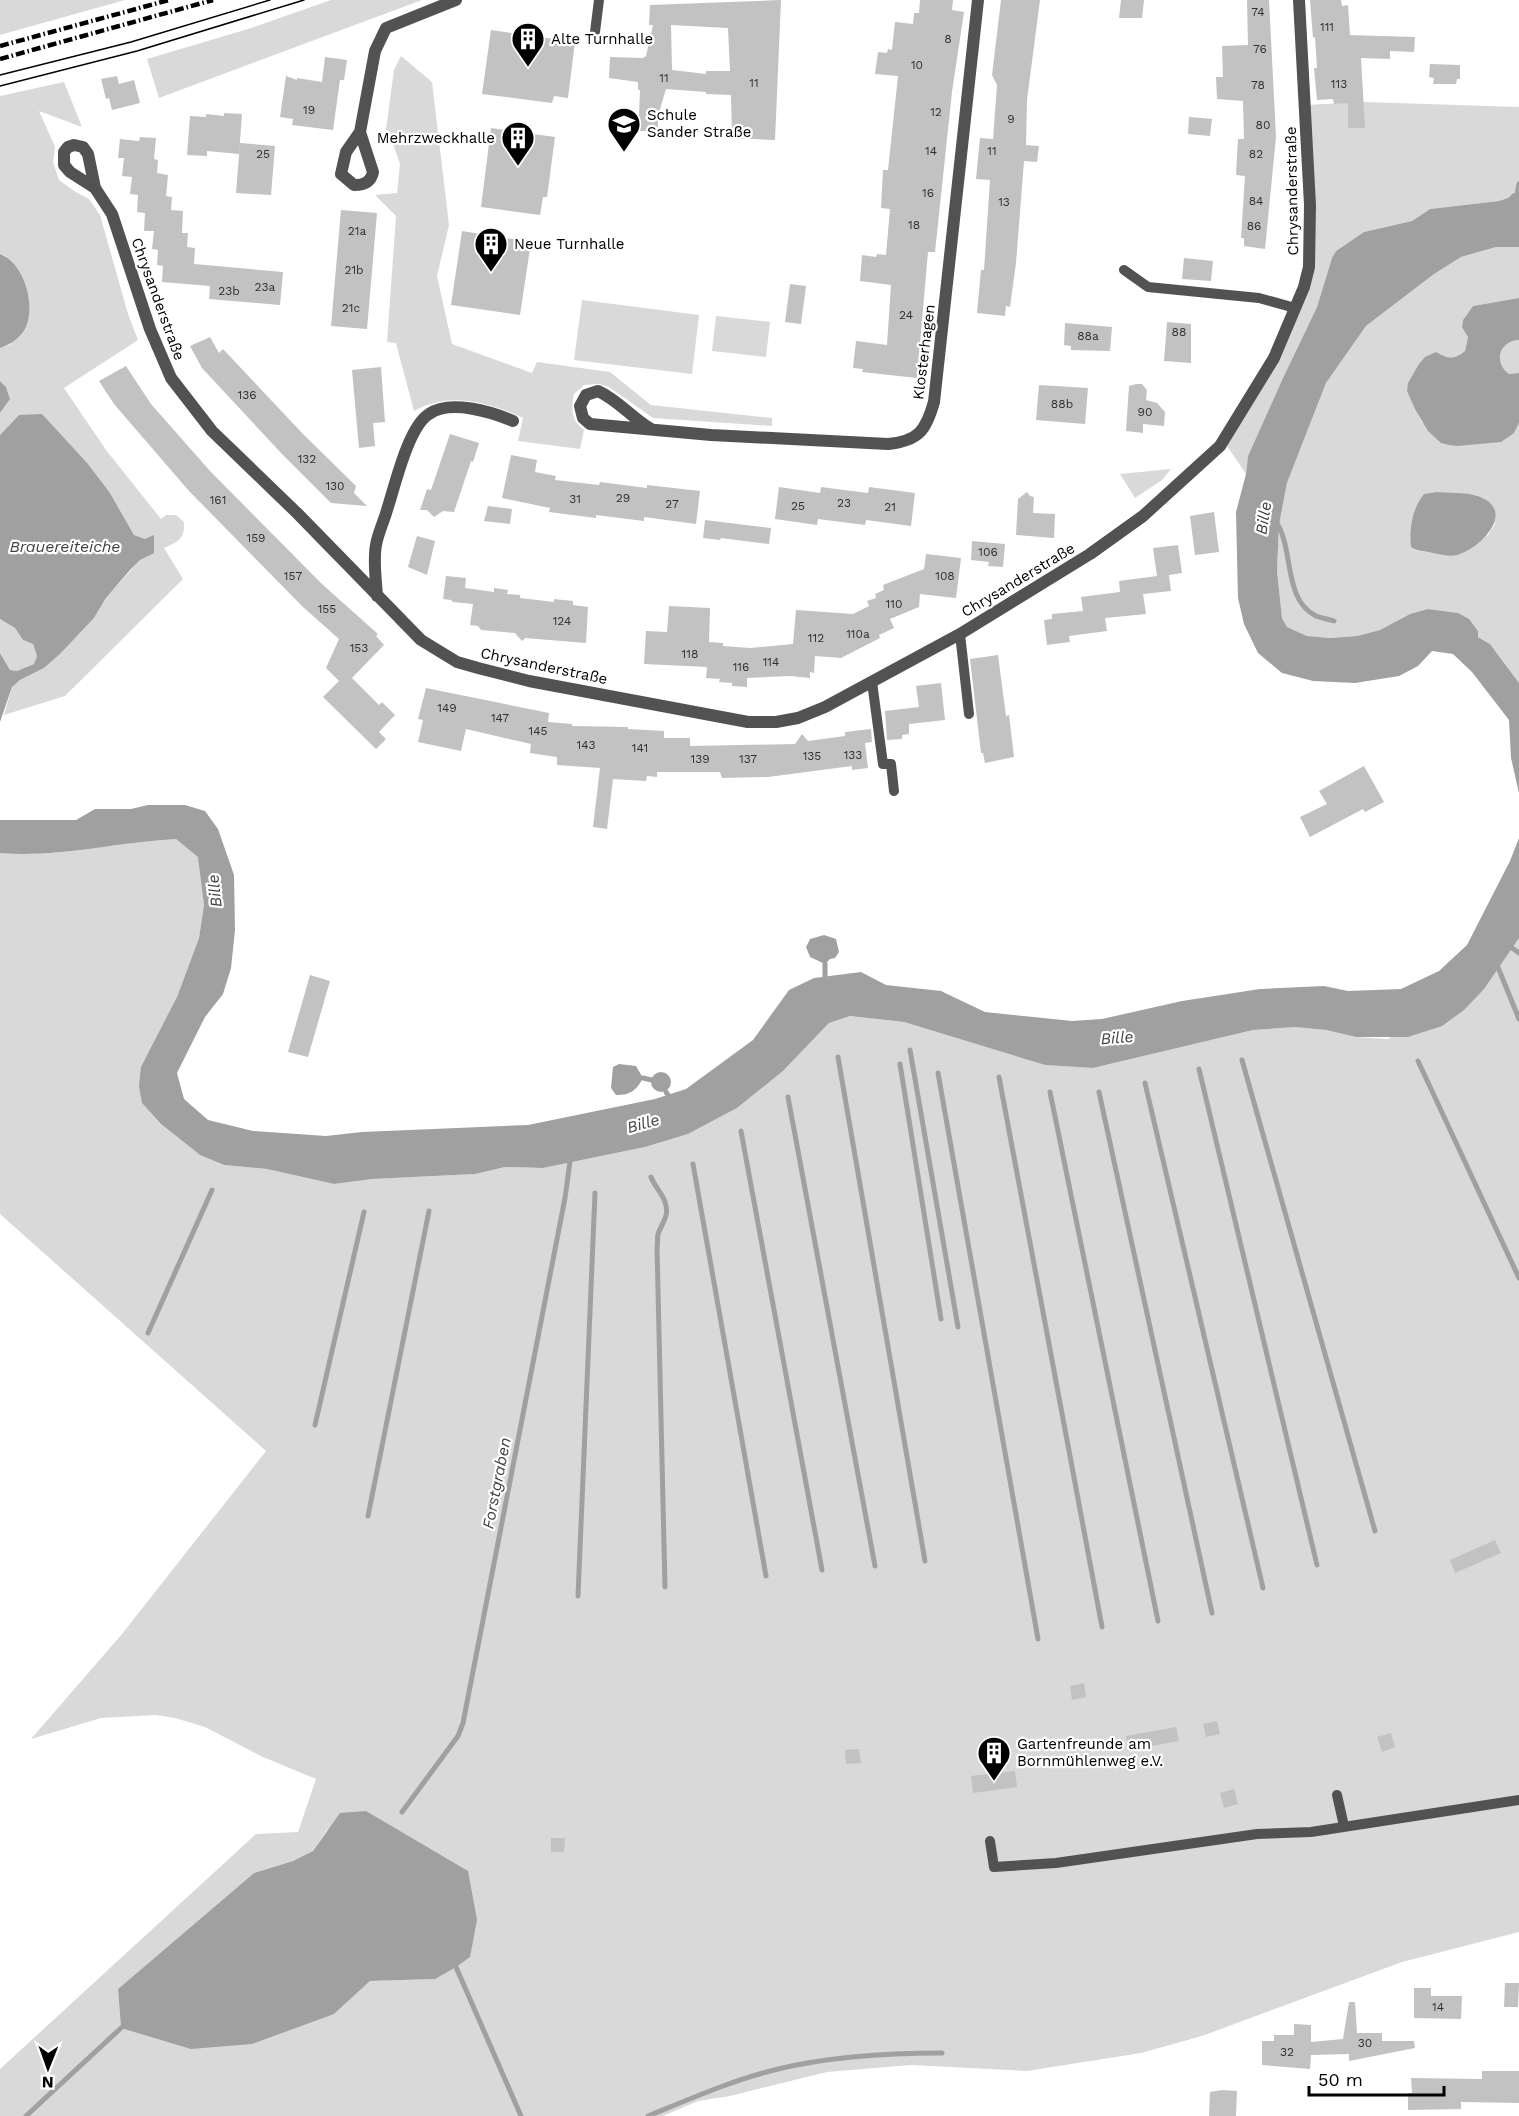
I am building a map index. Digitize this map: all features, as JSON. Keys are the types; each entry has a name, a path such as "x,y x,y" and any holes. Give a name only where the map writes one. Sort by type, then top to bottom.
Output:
{"street":[{"path":"360,132 375,51 386,28 456,0"},
{"name":"Klosterhagen","path":"651,429 614,400 598,391 586,395 580,406 583,418 590,424 711,435 888,444 903,443 919,435 928,423 934,402 978,0"},
{"name":"Chrysanderstraße","path":"95,188 112,214 150,329 171,378 213,431 421,640 457,662 529,681 748,722 776,722 798,718 825,707 872,682 960,633 1090,554 1143,516 1220,446 1270,365 1304,287 1309,267 1310,205 1299,0"},
{"path":"377,596 376,546 408,445 420,422 429,414 440,409 468,408 492,412 513,421"}],"lane":[{"path":"595,32 599,0"},
{"path":"1124,270 1148,287 1259,298 1295,308"},
{"path":"960,633 969,714"},
{"path":"872,682 883,764 891,764 894,791"},
{"path":"1337,1795 1344,1826"},
{"path":"990,1841 994,1867 1056,1863 1257,1834 1311,1832 1519,1800"}],"shaded area":[{"path":"0,0 125,0 0,35"},
{"path":"331,0 422,0 159,98 147,59 248,29"},
{"path":"401,56 432,82 449,225 437,276 452,344 532,373 537,362 610,372 651,405 772,418 772,426 653,418 609,387 599,384 584,385 574,394 573,414 584,430 580,449 518,441 523,418 483,403 441,401 414,411 396,343 387,342 396,216 375,195 397,193 400,164 386,129 394,70"},
{"path":"64,82 82,127 39,111 55,147 53,162 59,180 89,199 100,215 128,314 138,340 64,388 106,450 161,519 166,515 176,515 184,522 180,539 164,548 183,579 65,696 4,715 12,687 20,680 44,668 94,618 106,598 140,560 145,539 134,535 110,493 88,464 19,415 0,435 0,413 10,399 6,387 0,381 0,348 11,344 6,256 0,254 0,96"},
{"path":"1364,102 1519,107 1519,195 1513,193 1508,198 1499,201 1430,209 1412,221 1364,232 1336,251 1317,307 1248,456 1246,474 1223,440 1266,372 1304,287 1305,105"},
{"path":"1496,247 1519,247 1519,298 1473,306 1463,320 1462,326 1468,337 1465,351 1450,358 1436,353 1419,364 1407,391 1422,422 1458,446 1514,433 1519,423 1519,683 1490,644 1478,637 1458,613 1428,609 1410,614 1380,630 1357,636 1330,638 1307,636 1287,627 1282,618 1277,571 1279,525 1287,483 1326,383 1366,326 1434,274 1461,257","holes":["1436,492 1476,495 1486,500 1495,524 1488,535 1461,554 1417,551 1424,494"]},
{"path":"582,300 699,315 692,374 574,360"},
{"path":"716,316 770,322 766,357 712,351"},
{"path":"1519,340 1519,373 1509,374 1501,364 1500,353 1506,344"},
{"path":"1171,469 1162,480 1135,498 1120,474"},
{"path":"0,619 15,628 23,640 33,644 37,656 34,664 17,671 10,670 0,653"},
{"path":"176,839 199,857 204,905 199,938 142,1103 161,1124 200,1155 224,1165 267,1169 334,1184 372,1179 475,1174 505,1167 543,1168 645,1147 688,1134 737,1108 783,1071 829,1023 850,1016 904,1022 1045,1065 1093,1068 1253,1030 1295,1027 1326,1030 1356,1037 1388,1039 1498,966 1519,938 1519,1932 1402,1962 1202,2036 1141,2053 1027,2071 911,2065 827,2072 730,2096 698,2101 663,2116 0,2116 0,2069 256,1834 298,1832 316,1779 263,1757 205,1727 156,1715 101,1718 31,1739 122,1634 266,1451 0,1214 0,853 66,852","holes":["366,1811 391,1827 435,1979 370,1981 334,2014 121,2028 118,1989 254,1873 293,1861 313,1851 327,1830"]}],"water":[{"name":"Bille","path":"1513,193 1519,195 1519,247 1496,247 1461,257 1434,274 1366,326 1326,383 1287,483 1279,525 1277,571 1282,618 1287,627 1307,636 1330,638 1357,636 1380,630 1410,614 1428,609 1458,613 1469,619 1478,631 1478,637 1490,644 1519,683 1519,793 1511,758 1509,720 1472,672 1453,654 1432,651 1418,666 1399,676 1355,683 1313,681 1282,673 1258,653 1244,624 1238,598 1236,512 1246,474 1248,456 1317,307 1336,251 1364,232 1412,221 1430,209 1499,201 1508,198"},
{"path":"0,254 9,259 22,277 29,300 29,312 23,332 13,342 0,348"},
{"path":"1519,298 1519,340 1507,344 1500,353 1504,369 1509,374 1519,373 1519,423 1514,433 1501,442 1458,446 1441,443 1428,431 1415,409 1407,391 1408,383 1425,357 1436,352 1447,357 1454,357 1465,351 1468,337 1462,327 1463,320 1473,306"},
{"path":"0,381 6,387 10,399 0,413"},
{"name":"Brauereiteiche","path":"42,414 88,464 110,493 134,535 145,539 154,535 154,553 140,560 130,570 106,598 94,618 60,654 44,668 20,680 12,687 0,722 0,653 10,670 17,671 34,664 37,656 33,644 23,640 15,628 0,619 0,435 19,415"},
{"path":"1436,492 1478,496 1489,502 1495,510 1492,527 1486,535 1460,554 1445,555 1420,551 1411,547 1411,526 1417,506 1424,494"},
{"name":"Bille","path":"148,805 185,805 205,811 218,829 234,875 235,930 231,968 223,994 205,1017 177,1073 184,1099 208,1120 253,1131 326,1136 362,1132 528,1125 655,1099 686,1089 753,1040 789,990 814,978 861,972 886,985 941,991 985,1012 1072,1021 1102,1019 1182,1001 1260,989 1324,986 1348,991 1401,989 1439,971 1467,945 1510,861 1519,838 1519,938 1484,989 1464,1010 1442,1026 1408,1037 1356,1037 1326,1030 1295,1027 1253,1030 1093,1068 1045,1065 904,1022 850,1016 829,1023 783,1071 737,1108 688,1134 645,1147 543,1168 505,1167 475,1174 372,1179 334,1184 267,1169 224,1165 200,1155 161,1124 142,1103 139,1086 141,1067 177,997 199,938 204,905 198,857 176,839 66,852 0,853 0,820 76,820 95,809 131,809"},
{"path":"824,935 836,939 839,952 835,958 825,964 810,957 806,947 810,939"},
{"path":"619,1064 636,1066 643,1078 632,1091 616,1095 611,1088 613,1067"},
{"path":"661,1072 668,1075 671,1082 668,1089 661,1092 654,1089 651,1082 654,1075"},
{"path":"366,1811 468,1871 477,1920 470,1957 435,1979 370,1981 334,2014 252,2044 191,2049 121,2028 118,1989 254,1873 293,1861 313,1851 340,1813"}],"building":[{"path":"781,0 775,140 732,138 731,95 666,89 658,116 658,131 636,131 639,116 638,82 609,78 610,57 643,58 646,56 653,25 649,25 650,5","holes":["671,25 728,28 730,71 706,71 706,74 672,70"]},
{"path":"920,0 953,0 952,10 964,12 952,92 935,252 928,252 917,378 862,372 863,369 853,368 856,341 887,345 891,285 860,281 862,255 876,257 877,254 886,255 890,209 881,208 883,170 888,170 898,76 875,74 878,52 887,53 888,49 892,50 895,22 913,24 914,13 919,13"},
{"path":"1001,0 1040,0 1027,100 1026,145 1039,146 1037,162 1024,161 1016,263 1010,307 1006,306 1005,316 977,313 981,270 984,270 990,180 976,179 980,138 993,139 997,85 992,75"},
{"path":"1121,0 1144,0 1142,18 1119,18"},
{"path":"1247,0 1269,0 1276,137 1265,249 1244,246 1244,238 1241,238 1245,176 1236,175 1238,139 1244,139 1243,101 1217,99 1216,77 1223,77 1222,46 1248,45"},
{"path":"1310,0 1341,0 1342,6 1348,5 1350,35 1415,37 1414,52 1390,51 1390,59 1361,58 1365,128 1348,128 1348,103 1334,104 1333,99 1317,100 1314,68 1317,68 1315,37 1313,38"},
{"name":"Alte Turnhalle","path":"491,30 575,42 568,98 554,96 552,103 482,94"},
{"path":"325,57 347,60 344,80 340,80 333,130 292,125 293,119 280,117 286,76 297,80 297,78 322,82"},
{"path":"1430,64 1460,65 1460,79 1457,79 1456,84 1433,84 1434,78 1429,77"},
{"path":"117,76 119,84 134,80 140,103 112,110 109,98 106,99 101,79"},
{"path":"224,113 242,114 239,154 207,151 207,156 187,155 190,116 206,117 206,114 224,116"},
{"path":"1189,117 1212,119 1210,136 1188,134"},
{"name":"Mehrzweckhalle","path":"491,128 555,137 547,197 543,197 540,215 481,207"},
{"path":"140,137 156,138 154,159 158,160 157,173 168,175 166,196 172,197 171,210 183,211 182,233 188,233 187,247 195,248 194,264 283,272 280,305 209,299 210,286 162,282 163,266 157,265 158,250 152,249 154,231 144,231 145,213 137,212 138,195 130,194 132,177 122,176 124,158 118,158 120,139 139,141"},
{"path":"240,143 275,146 271,195 236,193"},
{"path":"341,210 377,213 367,329 331,326"},
{"name":"Neue Turnhalle","path":"462,231 531,242 520,315 451,305"},
{"path":"1184,258 1213,261 1211,281 1182,279"},
{"path":"790,284 806,286 801,324 785,322"},
{"path":"1167,322 1191,324 1191,363 1164,361"},
{"path":"1065,323 1112,327 1110,351 1071,350 1071,346 1064,345"},
{"path":"210,337 219,353 223,349 303,434 356,486 354,493 367,506 331,503 202,368 190,346"},
{"path":"126,366 151,404 210,471 323,585 378,634 376,636 384,645 352,678 379,705 382,702 395,715 379,732 386,739 376,749 323,697 339,681 326,668 339,639 303,607 189,491 114,404 99,381"},
{"path":"381,367 385,422 373,423 375,446 359,448 352,370"},
{"path":"1142,384 1147,390 1146,400 1157,403 1165,412 1164,426 1143,424 1143,433 1126,431 1129,386"},
{"path":"1039,385 1088,388 1085,424 1036,420"},
{"path":"450,434 479,443 454,512 443,511 434,517 427,510 420,510 427,489 431,490"},
{"path":"511,455 537,460 535,472 556,476 555,480 599,485 600,482 647,488 647,485 700,491 696,524 644,517 644,521 549,512 550,508 502,498"},
{"path":"779,487 820,493 821,487 868,493 869,487 915,493 911,526 866,520 865,525 818,519 817,525 775,519"},
{"path":"1027,492 1034,497 1033,513 1055,514 1054,538 1016,535 1018,499"},
{"path":"488,506 512,509 510,524 484,521"},
{"path":"1214,512 1219,552 1195,555 1190,516"},
{"path":"705,520 771,528 769,544 703,538"},
{"path":"417,536 435,541 427,575 408,567"},
{"path":"972,541 1005,544 1003,567 988,566 989,562 971,560"},
{"path":"1178,545 1182,573 1169,575 1171,591 1143,594 1146,614 1105,618 1107,631 1069,636 1070,642 1047,645 1044,620 1052,619 1052,614 1083,611 1081,597 1120,592 1119,581 1157,576 1153,548"},
{"path":"926,554 961,558 956,598 920,594 919,607 890,619 894,628 879,635 880,638 841,658 815,656 814,673 810,672 810,678 790,676 747,678 747,687 732,686 732,683 719,682 720,679 706,678 707,667 644,664 646,631 667,632 669,606 710,608 709,642 723,643 723,646 750,648 793,644 796,610 853,614 869,606 867,601 876,598 875,594 884,590 883,585 924,569"},
{"path":"446,576 466,578 465,588 494,592 494,588 508,590 507,594 520,595 520,598 554,602 554,599 573,601 573,605 588,607 586,643 525,638 522,641 515,633 481,630 478,626 470,625 473,604 443,599"},
{"path":"998,655 1014,757 985,763 983,753 981,753 970,659"},
{"path":"941,683 945,720 909,724 909,734 902,735 902,739 887,740 885,711 919,707 916,686"},
{"path":"426,688 549,713 548,722 572,724 572,726 628,727 628,729 664,731 664,738 690,738 690,746 795,744 802,734 808,741 845,736 845,732 871,729 872,742 865,743 868,768 852,770 852,766 768,777 722,778 720,772 657,772 657,777 647,776 646,781 613,779 607,829 593,827 600,768 557,765 557,757 530,753 531,744 466,729 461,751 418,742 423,720 418,719"},
{"path":"1364,766 1384,802 1365,812 1363,809 1310,837 1300,817 1327,804 1319,791"},
{"path":"310,975 330,981 308,1057 288,1052"},
{"path":"1495,1540 1501,1553 1455,1573 1450,1560"},
{"path":"1084,1683 1086,1697 1072,1700 1070,1686"},
{"path":"1217,1721 1220,1734 1206,1737 1203,1724"},
{"path":"1176,1727 1179,1741 1129,1750 1126,1736"},
{"path":"1391,1733 1395,1747 1382,1752 1377,1737"},
{"path":"859,1749 861,1763 846,1764 845,1750"},
{"name":"Gartenfreunde am Bornmühlenweg e.V.","path":"1015,1771 1017,1787 973,1793 971,1776"},
{"path":"1234,1789 1238,1804 1224,1808 1220,1793"},
{"path":"551,1838 565,1838 564,1852 551,1852"},
{"path":"1505,1983 1519,1983 1518,2007 1504,2007"},
{"path":"1414,1988 1431,1988 1431,1996 1462,1996 1461,2019 1414,2018"},
{"path":"1349,2002 1355,2002 1357,2033 1382,2033 1382,2041 1414,2041 1415,2048 1349,2061 1349,2054 1311,2055 1310,2069 1262,2065 1262,2041 1274,2041 1274,2035 1294,2035 1294,2024 1311,2025 1311,2042 1343,2039"},
{"path":"1482,2071 1519,2071 1519,2103 1461,2102 1461,2109 1408,2110 1408,2093 1412,2093 1411,2078 1482,2079"},
{"path":"1237,2091 1236,2116 1209,2116 1210,2092"}],"waterway":[{"path":"1517,195 1519,184"},
{"name":"Bille","path":"1275,520 1285,544 1293,586 1298,598 1305,608 1316,616 1334,621"},
{"path":"1508,945 1519,953"},
{"path":"1495,960 1519,1019"},
{"path":"825,964 825,977"},
{"path":"910,1050 958,1327"},
{"path":"838,1057 925,1561"},
{"path":"1242,1060 1375,1531"},
{"path":"1418,1061 1519,1278"},
{"path":"900,1064 941,1319"},
{"path":"1199,1069 1317,1565"},
{"path":"938,1073 1038,1639"},
{"path":"999,1077 1102,1627"},
{"path":"643,1078 652,1080"},
{"path":"1145,1083 1263,1588"},
{"path":"1050,1092 1158,1621"},
{"path":"1099,1092 1212,1613"},
{"path":"788,1097 875,1566"},
{"path":"741,1131 822,1570"},
{"name":"Forstgraben","path":"402,1812 458,1736 463,1723 565,1198 571,1154"},
{"path":"693,1164 766,1576"},
{"path":"651,1177 664,1199 667,1212 658,1234 657,1248 665,1587"},
{"path":"148,1333 212,1190"},
{"path":"578,1596 595,1193"},
{"path":"368,1516 429,1211"},
{"path":"315,1425 364,1212"},
{"path":"456,1967 521,2116"},
{"name":"Forstgraben","path":"26,2116 121,2028"},
{"path":"648,2116 712,2090 778,2069 860,2056 942,2053"}],"tram line":[{"path":"0,75 131,42 270,0"},
{"path":"0,86 137,51 304,0"}],"railway":[{"path":"0,46 169,0"},
{"path":"0,59 213,0"}],"place":[{"name":"Alte Turnhalle","path":"528,68"},
{"name":"Schule Sander Straße","path":"624,153"},
{"name":"Mehrzweckhalle","path":"518,167"},
{"name":"Neue Turnhalle","path":"491,273"},
{"name":"Gartenfreunde am Bornmühlenweg e.V.","path":"994,1782"}]}
